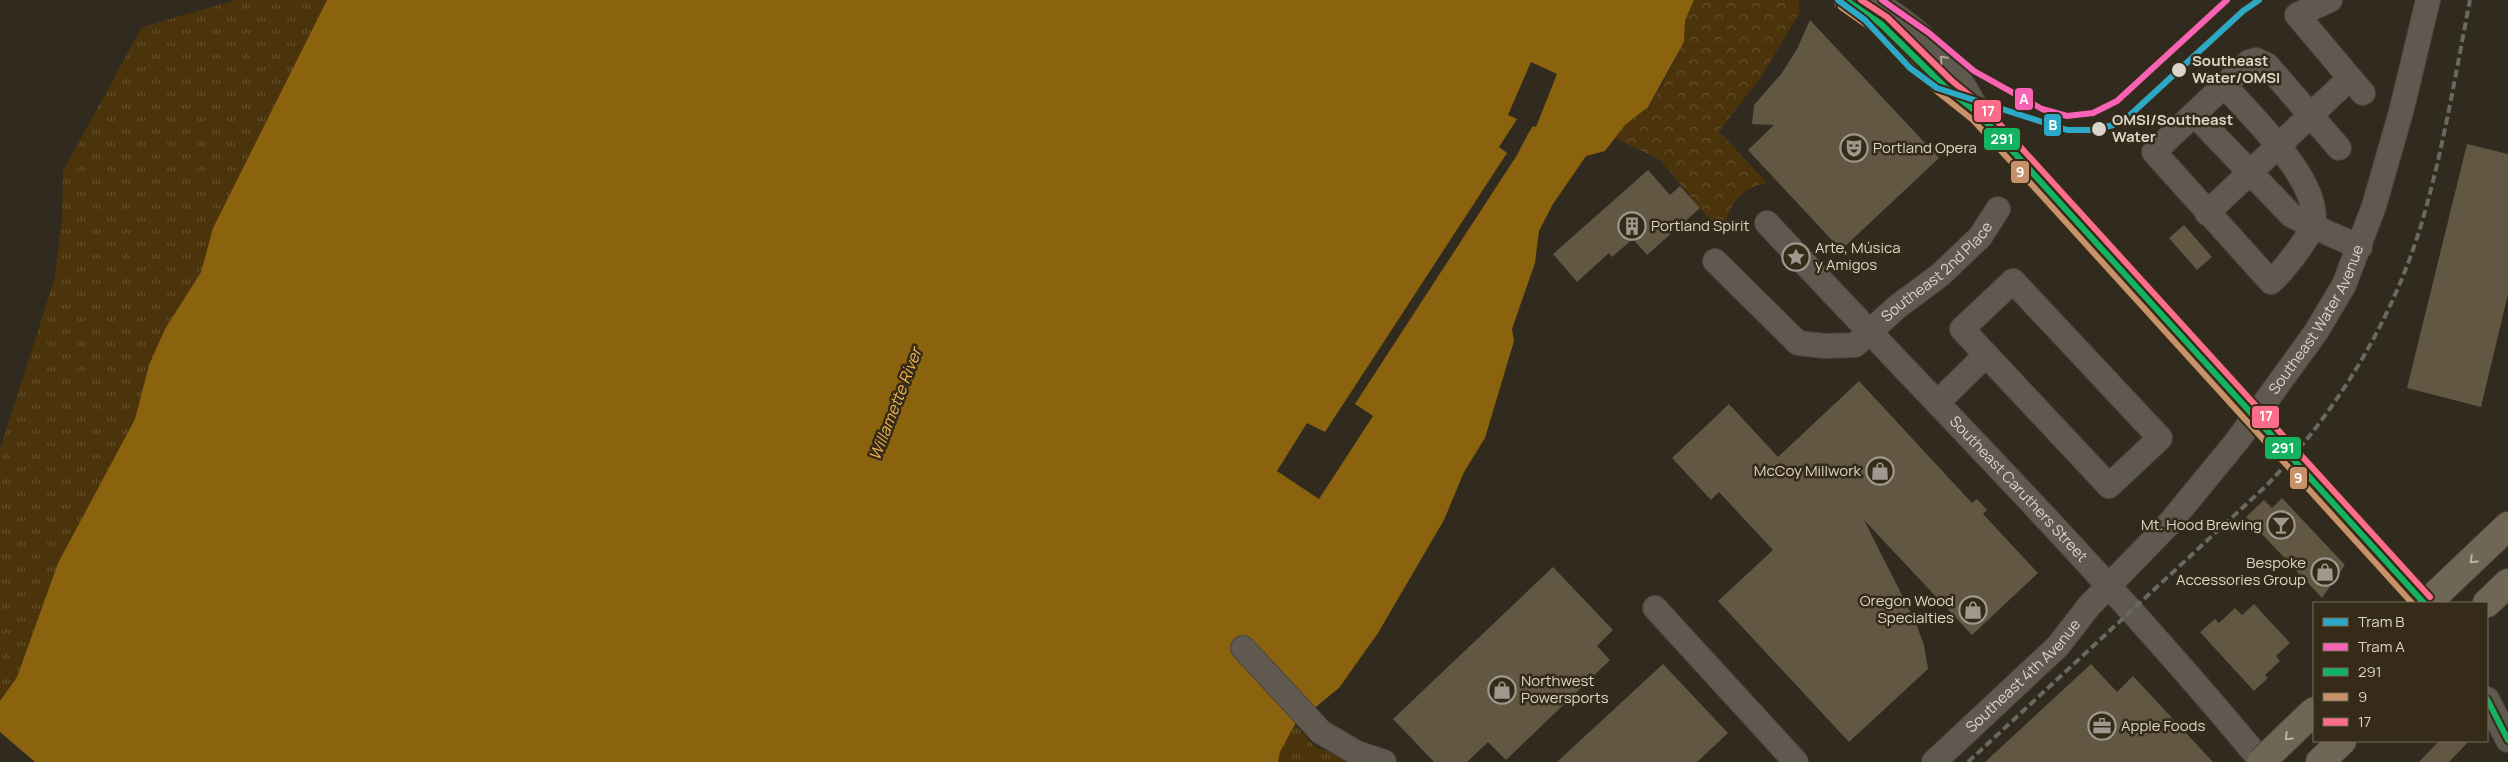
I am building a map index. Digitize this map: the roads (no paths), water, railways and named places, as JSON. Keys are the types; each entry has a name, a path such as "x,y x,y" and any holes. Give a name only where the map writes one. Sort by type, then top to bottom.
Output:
{"highway":[{"path":"2427,602 2508,526"},
{"path":"2488,602 2508,583"},
{"path":"2262,762 2313,712"},
{"path":"2320,762 2341,742"}],"street":[{"path":"1846,0 1881,24 1945,87 1980,114 2254,418 2425,602"},
{"path":"1871,0 1909,25 1931,46 1959,76 1980,114"},
{"path":"2207,212 2311,115 2356,86 2297,15 2330,0"},
{"name":"Southeast Water Avenue","path":"2108,588 2191,500 2254,418 2330,310 2360,247 2386,170 2428,0"},
{"path":"2224,85 2278,146 2308,188 2313,210 2312,226 2283,271 2271,282 2154,152 2224,85 2249,62 2256,60 2267,65 2339,148"},
{"path":"2194,114 2291,215 2360,247"},
{"name":"Southeast 2nd Place","path":"1715,261 1798,343 1825,346 1855,345 1897,306 1940,274 1980,237 1998,209"},
{"name":"Southeast Caruthers Street","path":"1767,223 1934,398 2108,588 2262,762"},
{"path":"2014,281 2160,438 2109,486 1982,350 1962,329 2014,281"},
{"path":"1934,398 1982,350"},
{"name":"Southeast 4th Avenue","path":"1934,762 2058,646 2089,606 2108,588"},
{"path":"1654,608 1796,762"},
{"path":"1243,648 1321,732 1357,753 1384,762"},
{"path":"2488,683 2508,712"},
{"path":"2488,701 2508,740"}],"water":[{"name":"Willamette River","path":"327,0 1694,0 1685,21 1684,42 1648,107 1625,125 1605,151 1586,156 1553,204 1539,231 1535,263 1512,329 1514,341 1485,438 1464,472 1444,520 1378,633 1339,688 1295,724 1280,752 1278,762 0,762 0,701 17,677 58,563 135,419 149,365 165,329 201,272 213,228"}],"railway":[{"path":"1968,762 2267,485 2318,425 2341,393 2381,325 2412,253 2438,162 2470,0"}],"tram line":[{"name":"B","path":"1838,0 1865,20 1910,68 1937,88 2067,130 2095,130 2113,125 2129,116 2243,11 2259,0"},
{"name":"A","path":"1882,0 1929,33 1974,71 2042,109 2067,116 2093,113 2117,101 2227,0"}],"place":[{"name":"Southeast Water/OMSI","path":"2179,70"},
{"name":"OMSI/Southeast Water","path":"2099,129"},
{"name":"Portland Opera","path":"1854,148"},
{"name":"Portland Spirit","path":"1632,226"},
{"name":"Arte, Música y Amigos","path":"1796,257"},
{"name":"McCoy Millwork","path":"1880,471"},
{"name":"Mt. Hood Brewing","path":"2281,525"},
{"name":"Bespoke Accessories Group","path":"2325,572"},
{"name":"Oregon Wood Specialties","path":"1973,610"},
{"name":"Northwest Powersports","path":"1502,690"},
{"name":"Apple Foods","path":"2102,726"}]}
